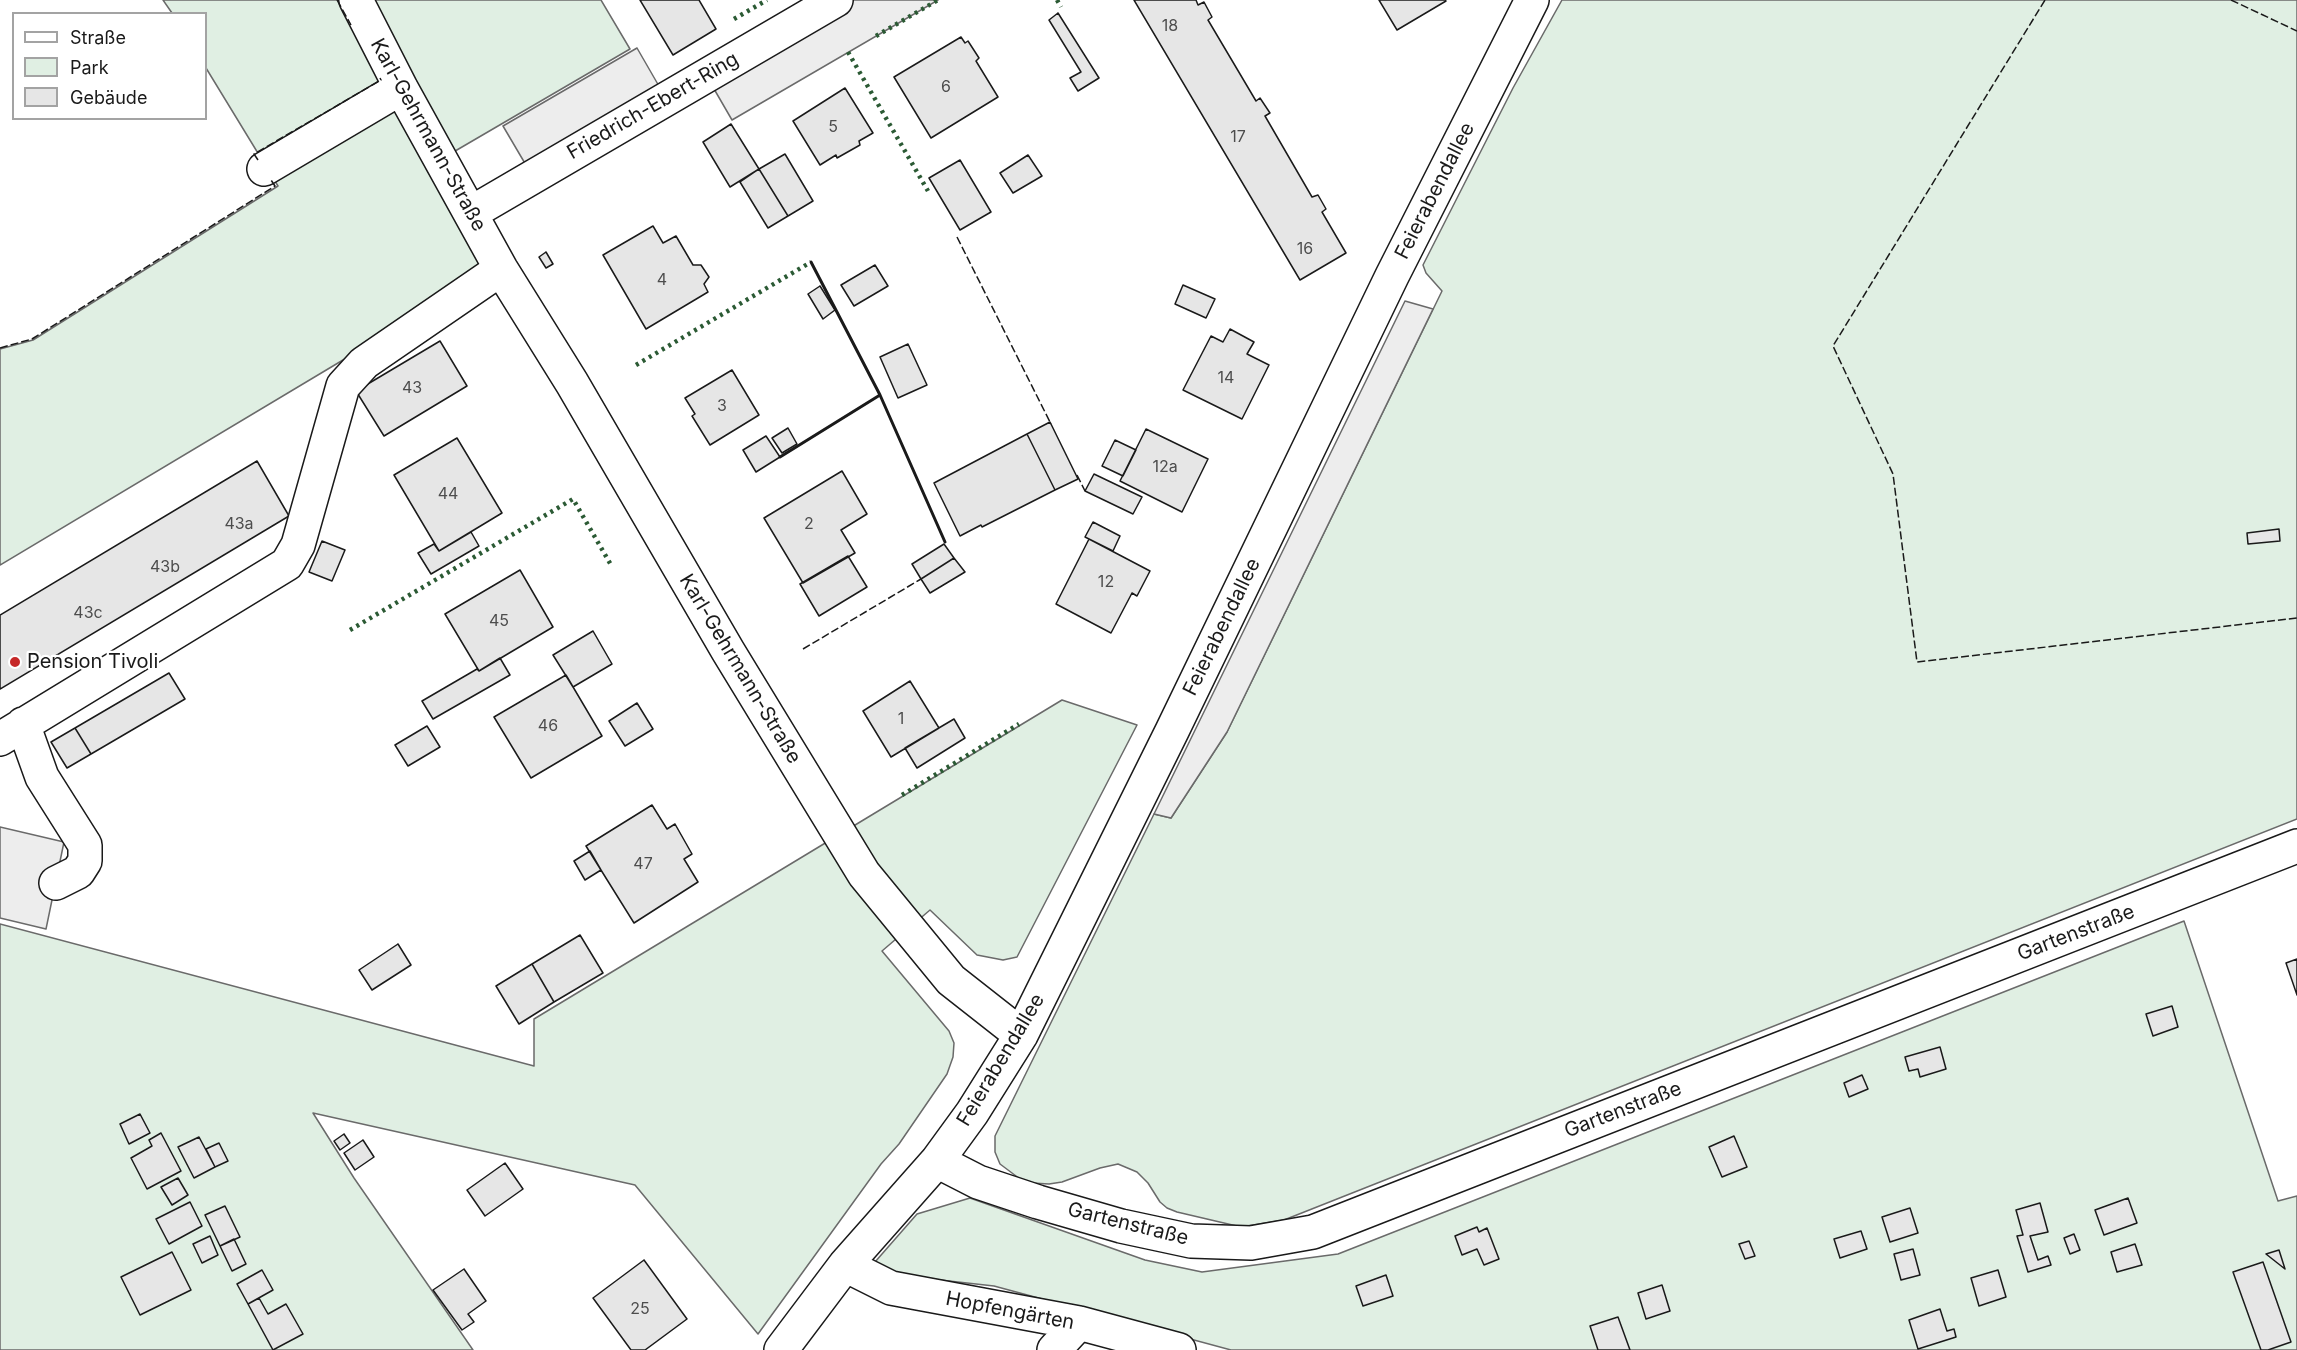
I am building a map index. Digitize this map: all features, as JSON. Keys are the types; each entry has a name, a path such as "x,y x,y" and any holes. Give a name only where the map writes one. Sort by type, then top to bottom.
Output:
{"street":[{"name":"Karl-Gehrmann-Straße","path":"356,0 400,88 501,269 572,383 728,651 864,874 951,980 1021,1035"},
{"name":"Friedrich-Ebert-Ring","path":"471,213 836,0"},
{"name":"Feierabendallee","path":"781,1350 845,1265 937,1161 972,1113 1021,1035 1172,731 1397,266 1532,0"},
{"path":"264,169 400,88"},
{"path":"56,883 78,872 85,861 85,845 12,732 287,564 298,544 343,386 364,363 501,269"},
{"name":"Gartenstraße","path":"937,1161 978,1182 1028,1198 1121,1226 1191,1241 1251,1243 1313,1232 2297,846"},
{"name":"Hopfengärten","path":"845,1265 891,1287 1078,1323 1179,1350"},
{"path":"1054,1350 1078,1323"}],"green space":[{"path":"163,0 601,0 630,49 426,168 483,266 343,360 0,565 0,349 33,340 278,186 207,70 207,12 171,12"},
{"path":"1562,0 2297,0 2297,819 1284,1220 1241,1227 1177,1212 1160,1202 1148,1183 1137,1172 1118,1164 1049,1184 1032,1183 1020,1179 1000,1164 995,1152 995,1136 1154,814 1171,818 1227,732 1442,291 1426,273 1423,265 1513,88"},
{"path":"1062,700 1137,725 1017,957 1003,960 977,955 930,910 882,951 949,1031 954,1043 953,1057 947,1074 899,1144 881,1164 758,1334 635,1185 313,1113 354,1178 473,1350 0,1350 0,924 534,1066 534,1019"},
{"path":"2184,921 2278,1201 2297,1196 2297,1350 1231,1350 994,1286 886,1274 875,1262 917,1214 970,1198 1145,1260 1202,1272 1338,1254"}],"shaded area":[{"path":"808,0 938,0 732,120 699,63"},
{"path":"637,48 667,100 533,177 503,126"},
{"path":"1405,301 1433,309 1227,732 1171,818 1154,814"},
{"path":"0,827 64,842 46,929 0,918"}],"building":[{"path":"640,0 699,0 716,29 673,55"},
{"path":"1134,0 1196,0 1198,5 1204,2 1212,17 1208,20 1256,101 1260,98 1270,113 1265,116 1312,197 1318,195 1326,209 1322,212 1346,253 1300,280"},
{"path":"1379,0 1445,0 1446,1 1397,30"},
{"path":"1058,13 1099,78 1078,91 1070,78 1081,72 1049,20"},
{"path":"961,37 965,43 968,41 979,58 976,61 998,97 931,138 894,77"},
{"path":"845,88 873,133 859,141 860,145 820,165 793,121"},
{"path":"731,124 759,169 730,187 703,142"},
{"path":"785,154 813,201 788,216 759,169"},
{"path":"1028,155 1042,176 1013,193 1000,173"},
{"path":"960,160 991,212 960,230 929,178"},
{"path":"759,169 788,216 768,228 740,182"},
{"path":"653,226 663,243 676,236 693,265 701,265 709,277 704,284 708,292 646,329 603,255"},
{"path":"546,252 553,264 546,268 539,257"},
{"path":"875,265 888,286 854,306 841,285"},
{"path":"1183,285 1215,299 1206,318 1175,304"},
{"path":"820,286 835,310 823,319 808,294"},
{"path":"1230,329 1254,342 1247,354 1269,365 1242,419 1183,390 1211,336 1223,342"},
{"path":"440,341 467,386 384,436 356,391"},
{"path":"908,344 927,385 898,398 880,357"},
{"path":"732,370 759,415 710,445 692,416 695,414 685,398"},
{"path":"1050,422 1078,479 1055,490 1027,434"},
{"path":"788,428 797,444 782,453 772,438"},
{"path":"1146,429 1208,459 1182,512 1120,481"},
{"path":"1027,434 1055,490 960,536 934,483"},
{"path":"766,436 780,457 756,472 743,450"},
{"path":"457,438 502,513 439,551 394,475"},
{"path":"1115,440 1136,450 1123,476 1102,466"},
{"path":"257,461 289,516 0,689 0,615"},
{"path":"842,471 867,514 841,530 855,553 803,583 764,518"},
{"path":"1094,474 1142,497 1133,514 1085,491"},
{"path":"1093,522 1120,536 1113,551 1085,537"},
{"path":"2279,529 2280,541 2248,544 2247,533"},
{"path":"471,532 479,546 431,574 418,553 434,544 439,551"},
{"path":"1089,539 1150,571 1137,596 1132,593 1111,633 1056,604"},
{"path":"322,541 345,550 332,581 309,572"},
{"path":"944,544 954,558 921,579 912,564"},
{"path":"848,556 867,587 819,616 800,584"},
{"path":"954,558 965,572 930,593 921,579"},
{"path":"520,570 553,627 479,671 445,614"},
{"path":"593,631 612,664 573,687 553,655"},
{"path":"500,658 510,675 433,719 422,701"},
{"path":"169,673 185,699 91,754 75,728"},
{"path":"566,675 602,736 531,778 494,717"},
{"path":"910,681 939,728 891,757 863,711"},
{"path":"637,703 653,729 625,746 609,721"},
{"path":"954,719 965,738 917,768 905,748"},
{"path":"427,726 440,747 408,766 395,745"},
{"path":"75,728 91,754 67,768 51,742"},
{"path":"652,805 667,829 675,824 692,854 684,859 698,882 634,923 586,846"},
{"path":"590,851 601,870 585,880 574,861"},
{"path":"580,935 603,973 554,1002 532,964"},
{"path":"398,944 411,965 372,990 359,970"},
{"path":"2297,959 2297,995 2286,963"},
{"path":"532,964 554,1002 519,1024 496,986"},
{"path":"2172,1006 2178,1027 2153,1036 2146,1014"},
{"path":"1940,1047 1946,1069 1920,1077 1918,1069 1909,1071 1905,1057"},
{"path":"1862,1075 1868,1089 1849,1097 1844,1083"},
{"path":"140,1114 150,1133 129,1144 120,1124"},
{"path":"161,1133 181,1171 147,1189 131,1158 152,1146 149,1140"},
{"path":"344,1134 350,1143 340,1150 334,1141"},
{"path":"1734,1136 1747,1167 1722,1177 1709,1147"},
{"path":"199,1137 215,1167 194,1178 178,1147"},
{"path":"363,1140 374,1157 355,1170 344,1153"},
{"path":"219,1143 228,1161 215,1167 206,1149"},
{"path":"505,1163 523,1189 485,1216 467,1190"},
{"path":"178,1178 188,1195 172,1205 161,1187"},
{"path":"2128,1198 2137,1223 2104,1235 2095,1210"},
{"path":"190,1202 202,1226 169,1244 156,1219"},
{"path":"2040,1203 2048,1232 2030,1236 2038,1260 2048,1256 2051,1265 2028,1272 2017,1236 2023,1235 2016,1210"},
{"path":"225,1206 240,1237 220,1246 205,1215"},
{"path":"1910,1208 1918,1233 1890,1242 1882,1217"},
{"path":"1477,1227 1479,1232 1487,1228 1499,1259 1484,1265 1477,1249 1462,1255 1455,1236"},
{"path":"1861,1231 1867,1249 1840,1258 1834,1239"},
{"path":"2074,1234 2080,1250 2070,1254 2064,1238"},
{"path":"210,1236 218,1255 202,1263 193,1244"},
{"path":"234,1239 246,1264 232,1271 220,1246"},
{"path":"1749,1241 1755,1256 1745,1259 1739,1244"},
{"path":"2135,1244 2142,1265 2117,1272 2111,1252"},
{"path":"1913,1249 1920,1275 1901,1280 1894,1254"},
{"path":"2279,1250 2285,1269 2266,1254"},
{"path":"172,1252 191,1290 140,1315 121,1277"},
{"path":"644,1260 687,1319 645,1350 631,1350 593,1298"},
{"path":"2263,1262 2291,1342 2268,1350 2261,1350 2233,1272"},
{"path":"464,1269 486,1301 468,1314 474,1322 462,1330 433,1290"},
{"path":"262,1270 273,1290 248,1304 237,1284"},
{"path":"1998,1270 2006,1297 1979,1306 1971,1278"},
{"path":"1386,1275 1393,1296 1363,1306 1356,1286"},
{"path":"1662,1285 1670,1311 1646,1319 1638,1293"},
{"path":"259,1298 268,1314 286,1304 303,1334 273,1350 248,1304"},
{"path":"1940,1309 1947,1331 1954,1329 1956,1337 1918,1349 1909,1320"},
{"path":"1618,1317 1630,1350 1598,1350 1590,1326"}],"hedge":[{"path":"734,19 767,0"},
{"path":"876,36 938,0"},
{"path":"1057,0 1061,7"},
{"path":"848,52 928,191"},
{"path":"636,365 811,262"},
{"path":"350,630 573,499 611,565"},
{"path":"902,795 1019,724"}],"fence":[{"path":"337,0 351,25"},
{"path":"2045,0 1833,346 1893,474 1917,662 2297,618"},
{"path":"2231,0 2297,31"},
{"path":"258,160 254,154 381,80 380,78"},
{"path":"0,348 32,339 275,186 271,180"},
{"path":"957,237 1051,424"},
{"path":"1077,475 1085,491"},
{"path":"803,649 921,579"}],"wall":[{"path":"780,457 880,395 811,262"},
{"path":"880,395 945,542"}],"place":[{"name":"Pension Tivoli","path":"15,662"}]}
